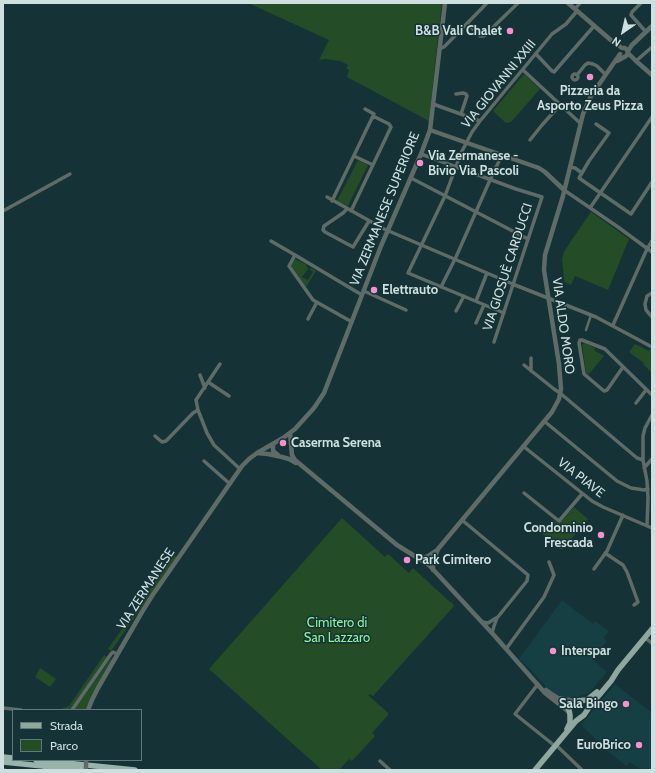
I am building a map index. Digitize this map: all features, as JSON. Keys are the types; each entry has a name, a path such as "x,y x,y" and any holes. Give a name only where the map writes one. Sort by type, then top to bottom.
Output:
{"highway":[{"path":"46,761 135,770"},
{"path":"3,762 82,770"}],"main road":[{"path":"557,744 570,723 570,704 592,697 618,670 652,629"},
{"path":"535,770 576,721 584,715 592,702 611,681 618,670"},
{"path":"576,701 583,703 586,711"},
{"path":"570,714 574,718 581,717"}],"street":[{"name":"VIA ZERMANESE SUPERIORE","path":"324,393 388,230 430,130 445,3"},
{"path":"439,50 444,47 486,3"},
{"path":"467,23 480,36 484,36 518,3"},
{"path":"568,3 652,75"},
{"name":"VIA GIOVANNI XXIII","path":"442,287 408,273 445,196 466,142 480,121 552,34 566,24 580,3"},
{"path":"641,3 631,15 646,32"},
{"path":"536,54 554,72 594,26"},
{"name":"VIA ALDO MORO","path":"438,549 544,421 554,407 560,393 559,364 544,270 545,255 564,190 580,123 591,96 612,65 652,26"},
{"path":"636,61 652,47"},
{"path":"577,74 588,63 597,66 605,74"},
{"path":"523,70 580,123"},
{"path":"456,94 463,92 467,96 461,114"},
{"path":"433,104 480,121"},
{"path":"530,140 542,124 560,105"},
{"path":"332,201 374,114 365,109"},
{"path":"369,221 353,247 323,230 324,226 349,210 391,127 390,124 375,117 372,118"},
{"path":"590,208 652,117"},
{"path":"596,124 609,133 578,178 631,214 652,182"},
{"path":"430,130 542,170 564,190 652,252"},
{"path":"421,154 490,180"},
{"path":"502,155 442,287 504,313"},
{"path":"354,156 373,165"},
{"path":"570,167 575,168 582,173"},
{"path":"3,211 70,174"},
{"path":"411,178 528,239"},
{"name":"VIA GIOSUÈ CARDUCCI","path":"490,180 542,197 494,342"},
{"path":"327,198 388,230 487,273 591,314 652,347"},
{"path":"271,241 363,293 406,310"},
{"path":"613,325 647,248 652,241"},
{"path":"295,255 289,266 313,300 352,322"},
{"path":"476,301 487,273"},
{"path":"652,293 647,296 645,304 646,310 652,317"},
{"path":"456,311 464,296"},
{"path":"308,319 317,302"},
{"path":"476,323 484,305"},
{"path":"586,330 591,314"},
{"path":"623,367 607,390 604,391 584,374 579,343 580,340 602,347 608,352 652,395"},
{"path":"531,358 531,371"},
{"path":"220,364 196,400 198,410 207,433 214,445 240,470"},
{"path":"524,365 560,393 637,458 643,460"},
{"path":"200,375 205,388"},
{"path":"208,382 228,396"},
{"path":"636,403 646,390"},
{"name":"VIA ZERMANESE","path":"88,709 94,695 152,596 240,470 247,461 257,453 290,433 298,426 314,408 324,393"},
{"path":"156,436 162,442 166,441 193,413 198,410"},
{"path":"647,526 648,489 650,482 644,468 643,460 644,431 652,415"},
{"path":"544,421 617,481 631,488 644,490 648,489"},
{"path":"290,433 293,456 301,466"},
{"path":"273,444 272,448 280,456"},
{"name":"VIA PIAVE","path":"524,446 582,494 598,505 652,528"},
{"path":"257,453 280,456 301,466 397,546 427,564 506,648 545,693 570,714"},
{"path":"644,468 652,459"},
{"path":"204,461 230,484"},
{"path":"524,493 559,521 582,494"},
{"path":"594,568 605,553 623,515"},
{"path":"462,520 528,575 527,581 498,618 492,633"},
{"path":"420,559 428,556 438,549"},
{"path":"433,570 433,561 438,549"},
{"path":"605,553 623,565 627,572 638,602 634,604"},
{"path":"427,564 426,559 428,556"},
{"path":"427,564 430,564 433,561"},
{"path":"506,648 544,597 554,575 549,562"},
{"path":"482,622 488,623 498,618"},
{"path":"645,638 652,642"},
{"path":"73,709 110,656 116,656"},
{"path":"538,684 553,696 576,701"},
{"path":"538,684 515,714 557,744 582,770"},
{"path":"380,761 390,770"}],"shaded area":[{"path":"562,600 593,624 595,621 609,631 604,638 607,641 592,659 607,672 589,693 577,697 567,698 550,691 519,659"},
{"path":"615,684 652,713 652,770 641,770 630,762 626,766 581,725"}],"green space":[{"path":"248,3 442,3 429,121 347,77 349,70 346,68 348,65 340,61 326,59 319,60 329,40"},
{"path":"524,74 540,89 511,122 506,123 493,111"},
{"path":"358,160 368,165 348,206 337,201"},
{"path":"591,212 629,239 608,290 575,276 571,285 565,282 564,279 562,259 564,252"},
{"path":"295,259 307,265 306,267 309,268 302,277 308,280 313,272 310,270 311,268 316,271 306,287 291,265"},
{"path":"584,343 595,348 594,350 604,356 588,375 586,372 582,345"},
{"path":"635,344 649,351 650,349 652,350 652,373 643,364 644,363 629,352"},
{"path":"574,507 588,519 562,550 542,534 554,520 560,523"},
{"name":"Cimitero di San Lazzaro","path":"342,518 385,557 388,554 409,573 413,568 454,606 373,696 370,694 368,695 388,713 388,715 372,733 375,736 352,761 349,759 339,770 322,770 209,669"},
{"path":"174,555 177,557 111,651 108,649"},
{"path":"104,655 107,657 72,708 61,709 69,706"},
{"path":"111,658 112,660 87,709 75,709"},
{"path":"40,668 56,679 50,687 35,677"}],"place":[{"name":"B&B Vali Chalet","path":"510,31"},
{"name":"Pizzeria da Asporto Zeus Pizza","path":"590,77"},
{"name":"Via Zermanese - Bivio Via Pascoli","path":"420,163"},
{"name":"Elettrauto","path":"374,290"},
{"name":"Caserma Serena","path":"283,443"},
{"name":"Condominio Frescada","path":"601,535"},
{"name":"Park Cimitero","path":"407,560"},
{"name":"Interspar","path":"553,651"},
{"name":"Sala Bingo","path":"626,704"},
{"name":"EuroBrico","path":"639,745"}]}
